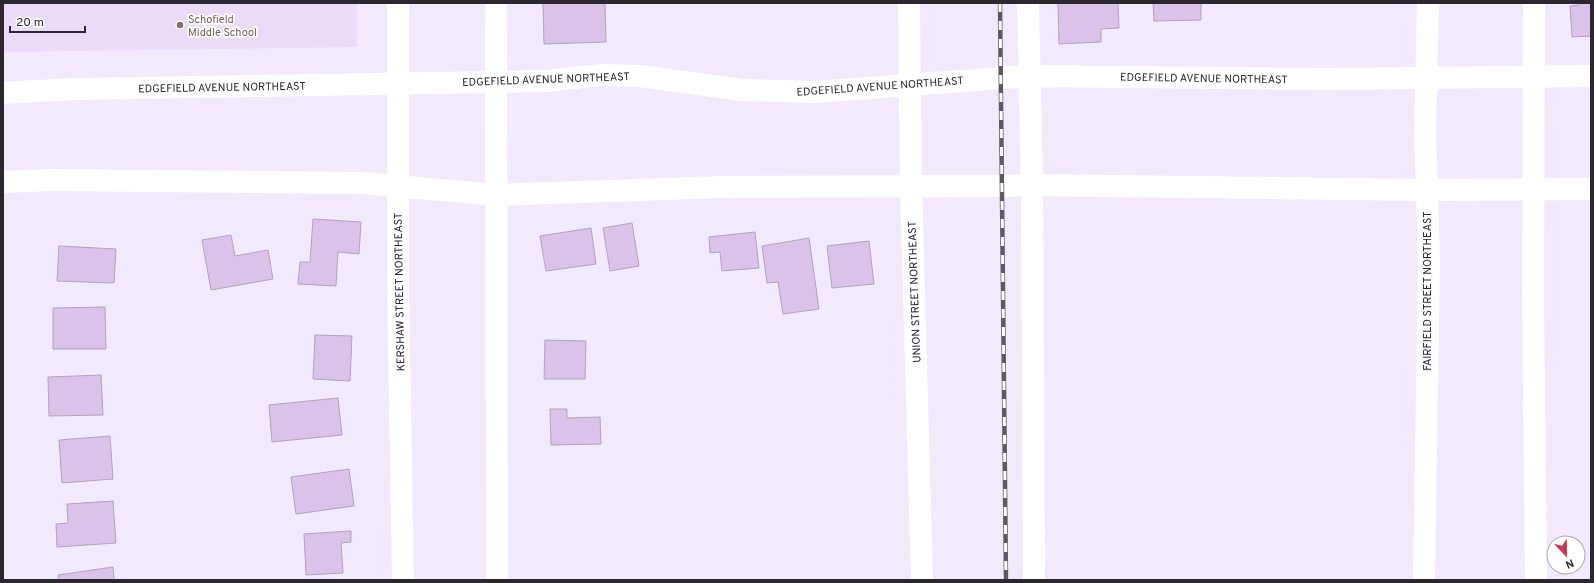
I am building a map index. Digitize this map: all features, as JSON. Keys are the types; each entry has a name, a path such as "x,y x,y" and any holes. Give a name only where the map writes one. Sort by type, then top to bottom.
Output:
{"street":[{"name":"KERSHAW STREET NORTHEAST","path":"398,3 398,185 402,580"},
{"path":"496,3 498,580"},
{"name":"UNION STREET NORTHEAST","path":"909,3 911,187 922,580"},
{"path":"1028,3 1032,185 1034,580"},
{"name":"FAIRFIELD STREET NORTHEAST","path":"1424,580 1429,261 1425,130 1428,3"},
{"path":"1534,3 1536,580"},
{"name":"EDGEFIELD AVENUE NORTHEAST","path":"3,93 75,89 398,85 547,81 601,75 640,76 742,90 815,92 1030,76 1328,79 1591,76"},
{"path":"3,182 67,180 362,183 398,185 496,195 724,187 911,187 1032,185 1427,190 1591,189"}],"shaded area":[{"name":"Schofield Middle School","path":"3,3 357,3 357,47 3,52"}],"building":[{"path":"543,3 605,3 606,42 544,44"},
{"path":"1058,3 1118,3 1119,28 1101,29 1101,42 1059,44"},
{"path":"1153,3 1201,3 1201,20 1154,21"},
{"path":"1579,3 1591,3 1591,36 1572,37 1570,6 1579,5"},
{"path":"313,219 361,222 359,254 338,252 336,286 298,284 300,262 310,262"},
{"path":"632,223 639,266 610,271 603,228"},
{"path":"591,228 596,264 546,271 540,236"},
{"path":"755,232 759,268 722,271 720,252 710,253 709,237"},
{"path":"231,235 235,256 268,250 273,279 211,290 202,240"},
{"path":"809,238 819,309 783,314 778,282 767,283 762,246"},
{"path":"869,241 874,284 832,288 827,246"},
{"path":"59,246 116,249 114,283 57,281"},
{"path":"105,307 106,349 53,349 53,308"},
{"path":"315,335 352,336 350,381 313,379"},
{"path":"545,340 586,341 585,379 544,379"},
{"path":"101,375 103,415 49,416 48,377"},
{"path":"338,398 342,435 272,442 269,405"},
{"path":"550,409 567,409 567,418 600,417 601,444 551,445"},
{"path":"110,436 113,479 62,483 59,440"},
{"path":"349,469 354,506 296,514 291,477"},
{"path":"113,501 116,543 57,547 56,524 68,523 67,504"},
{"path":"351,531 351,542 341,543 343,573 306,575 304,534"},
{"path":"113,567 114,580 59,580 58,575"}],"railway":[{"path":"1000,3 1006,580"}],"place":[{"name":"Schofield Middle School","path":"180,25"}]}
